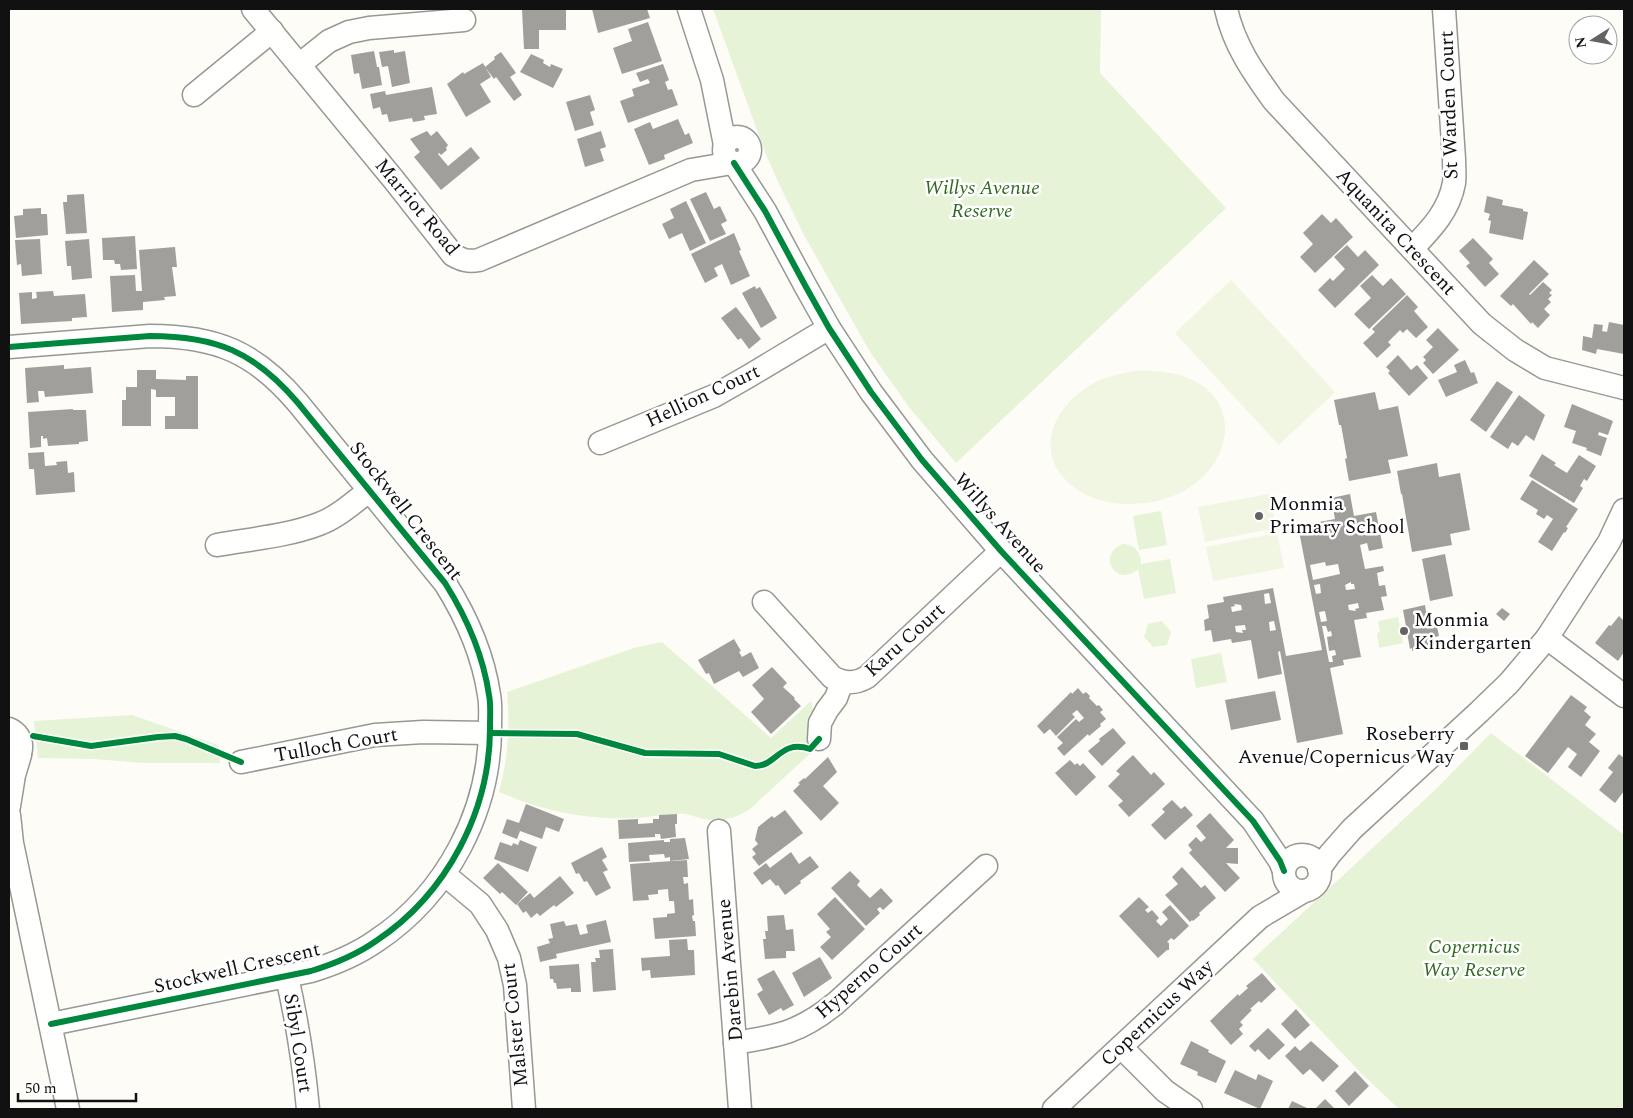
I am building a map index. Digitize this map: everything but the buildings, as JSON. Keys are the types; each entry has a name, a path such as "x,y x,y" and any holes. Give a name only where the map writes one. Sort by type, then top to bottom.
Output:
{"street":[{"name":"Marriot Road","path":"253,9 394,180 453,255 462,260 479,260 735,151"},
{"name":"Willys Avenue","path":"689,9 735,151 806,288 829,328 872,392 922,460 1001,551 1253,821 1274,838 1309,860"},
{"name":"Aquanita Crescent","path":"1226,9 1229,22 1246,62 1274,101 1482,324 1515,350 1545,368 1624,388"},
{"name":"St Warden Court","path":"1412,249 1437,222 1448,202 1454,182 1444,9"},
{"path":"300,65 329,41 349,32 369,28 464,20"},
{"path":"194,95 272,31"},
{"name":"Hellion Court","path":"600,442 714,396 829,328"},
{"name":"Stockwell Crescent","path":"9,347 172,336 203,340 232,350 250,358 267,370 283,385 445,583 460,607 471,630 485,673 490,697 490,733 487,767 482,793 474,817 458,851 444,874 413,910 377,941 343,959 311,971 51,1024"},
{"path":"217,545 320,524 336,515 370,490"},
{"path":"1309,860 1318,881 1310,889 1304,891 1294,889 1286,882 1284,874 1288,861 1292,858 1309,860 1330,854 1352,829 1509,683 1547,638 1609,542 1624,510"},
{"name":"Karu Court","path":"764,602 832,677 842,682 859,681 867,677 1001,551"},
{"path":"1547,638 1624,696"},
{"path":"819,739 820,723 836,698 842,682"},
{"path":"9,806 14,775 14,760 22,743 11,725"},
{"name":"Tulloch Court","path":"242,762 374,735 423,732 490,733"},
{"path":"9,815 12,843 68,1109"},
{"name":"Willys Avenue","path":"1253,821 1280,861 1284,874"},
{"name":"Darebin Avenue","path":"719,830 740,1109"},
{"name":"Hyperno Court","path":"736,1043 778,1035 804,1026 818,1018 987,864"},
{"name":"Malster Court","path":"444,874 480,904 497,930 509,958 514,985 524,1109"},
{"name":"Copernicus Way","path":"1260,918 1280,889 1284,874"},
{"name":"Copernicus Way","path":"1054,1109 1260,918 1304,891"},
{"name":"Sibyl Court","path":"287,977 300,1042 308,1109"},
{"path":"1121,1047 1165,1091 1190,1109"}],"green space":[{"name":"Willys Avenue Reserve","path":"713,9 1101,9 1100,73 1226,208 956,463 909,407 870,352 804,235 765,152"},
{"path":"963,181 971,196 957,203 949,188"},
{"path":"1231,280 1335,392 1279,445 1175,333"},
{"path":"1137,371 1179,375 1207,389 1222,411 1225,436 1216,461 1196,483 1167,498 1128,504 1100,500 1086,495 1074,487 1061,474 1053,460 1051,446 1052,431 1058,417 1080,392 1104,378"},
{"path":"1269,494 1276,528 1205,542 1198,507"},
{"path":"1161,511 1167,545 1139,550 1133,516"},
{"path":"1277,533 1284,568 1213,581 1206,547"},
{"path":"1122,544 1134,547 1140,556 1141,564 1170,559 1176,593 1144,599 1138,569 1130,574 1123,575 1117,573 1112,568 1111,556 1114,549"},
{"path":"1398,617 1403,643 1379,648 1377,633 1380,632 1378,621"},
{"path":"1162,621 1171,632 1167,645 1153,647 1144,637 1148,624"},
{"path":"662,642 771,738 811,701 814,712 810,742 814,750 750,809 732,818 720,820 698,818 689,814 632,818 581,816 548,809 499,792 507,742 507,692 634,648"},
{"path":"1221,653 1227,682 1196,688 1191,659"},
{"path":"132,715 218,745 220,763 144,763 94,759 38,758 34,721"},
{"name":"Copernicus Way Reserve","path":"1491,733 1624,835 1624,1109 1399,1109 1362,1074 1253,959 1436,789"}],"cycle path":[{"path":"734,163 765,211 829,328 871,392 922,460 1001,551 1253,821 1280,861 1284,871"},
{"path":"9,347 150,336 174,337 195,339 214,344 233,350 250,359 282,385 298,403 445,583 473,637 483,665 490,702 488,757 483,788 473,818 460,847 444,874 424,899 401,922 376,941 345,959 311,971 51,1024"},
{"path":"490,733 577,734 645,753 719,754 755,766 765,764 790,748 810,749 819,739"},
{"path":"33,736 91,746 175,736 241,762"}],"place":[{"name":"Monmia Primary School","path":"1259,516"},
{"name":"Monmia Kindergarten","path":"1404,631"},
{"name":"Roseberry Avenue/Copernicus Way","path":"1464,746"}]}
